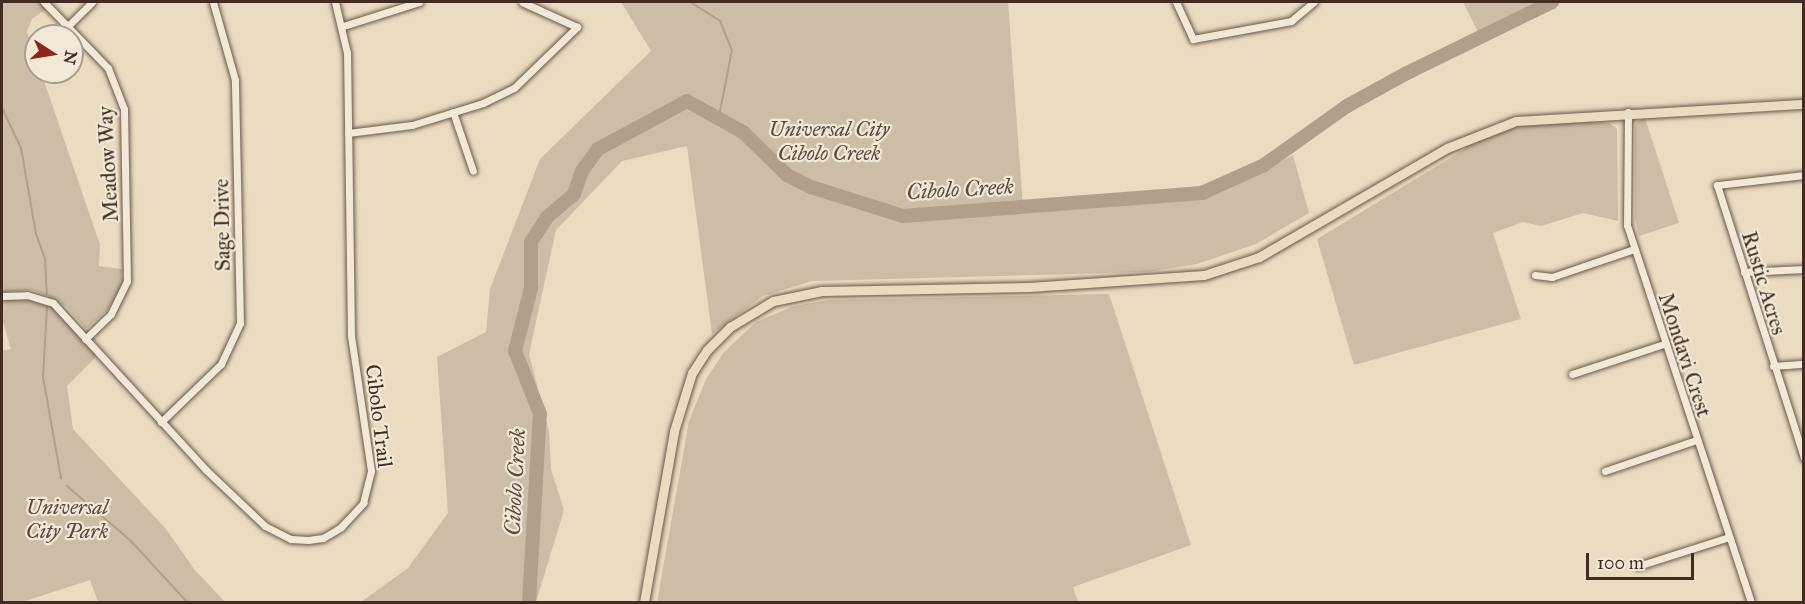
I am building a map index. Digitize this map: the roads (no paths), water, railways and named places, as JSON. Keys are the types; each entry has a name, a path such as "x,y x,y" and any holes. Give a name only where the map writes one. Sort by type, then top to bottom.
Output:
{"main road":[{"path":"644,603 674,431 688,382 719,337 773,301 822,291 1063,285 1204,275 1279,247 1447,148 1486,129 1534,117 1803,104"}],"street":[{"name":"Meadow Way","path":"44,2 66,24"},
{"path":"70,24 92,2"},
{"name":"Sage Drive","path":"161,422 221,364 240,323 235,80 213,2"},
{"name":"Cibolo Trail","path":"2,296 34,296 53,303 161,422 251,516 291,539 323,538 341,527 363,502 371,471 351,336 344,26 335,2"},
{"path":"344,26 419,2"},
{"path":"348,133 394,129 453,112 514,88 577,27 522,2"},
{"path":"1176,2 1192,39 1291,21 1314,2"},
{"name":"Meadow Way","path":"84,44 113,76 125,118 127,281 111,314 85,339"},
{"path":"453,112 473,171"},
{"name":"Mondavi Crest","path":"1628,112 1625,195 1627,225 1664,344 1751,603"},
{"name":"Rustic Acres","path":"1803,175 1717,185 1803,458"},
{"path":"1535,275 1552,277 1634,249"},
{"path":"1744,272 1803,269"},
{"path":"1572,374 1664,344"},
{"path":"1773,366 1803,364"},
{"path":"1605,471 1696,440"},
{"path":"1638,566 1728,537"}],"waterway":[{"path":"690,2 720,21 732,50 719,116"},
{"name":"Cibolo Creek","path":"529,602 540,414 515,351 531,288 531,242 547,217 574,194 582,171 598,149 687,101 743,132 787,175 811,187 903,216 1202,193 1264,165 1347,106 1405,74 1552,2"},
{"path":"2,108 21,148 36,234 45,259 47,294"},
{"path":"47,307 43,377 61,478"},
{"path":"67,486 131,541 187,602"}],"park label":[{"name":"Universal City Cibolo Creek","path":"829,141"},
{"name":"Universal City Park","path":"67,519"}]}
